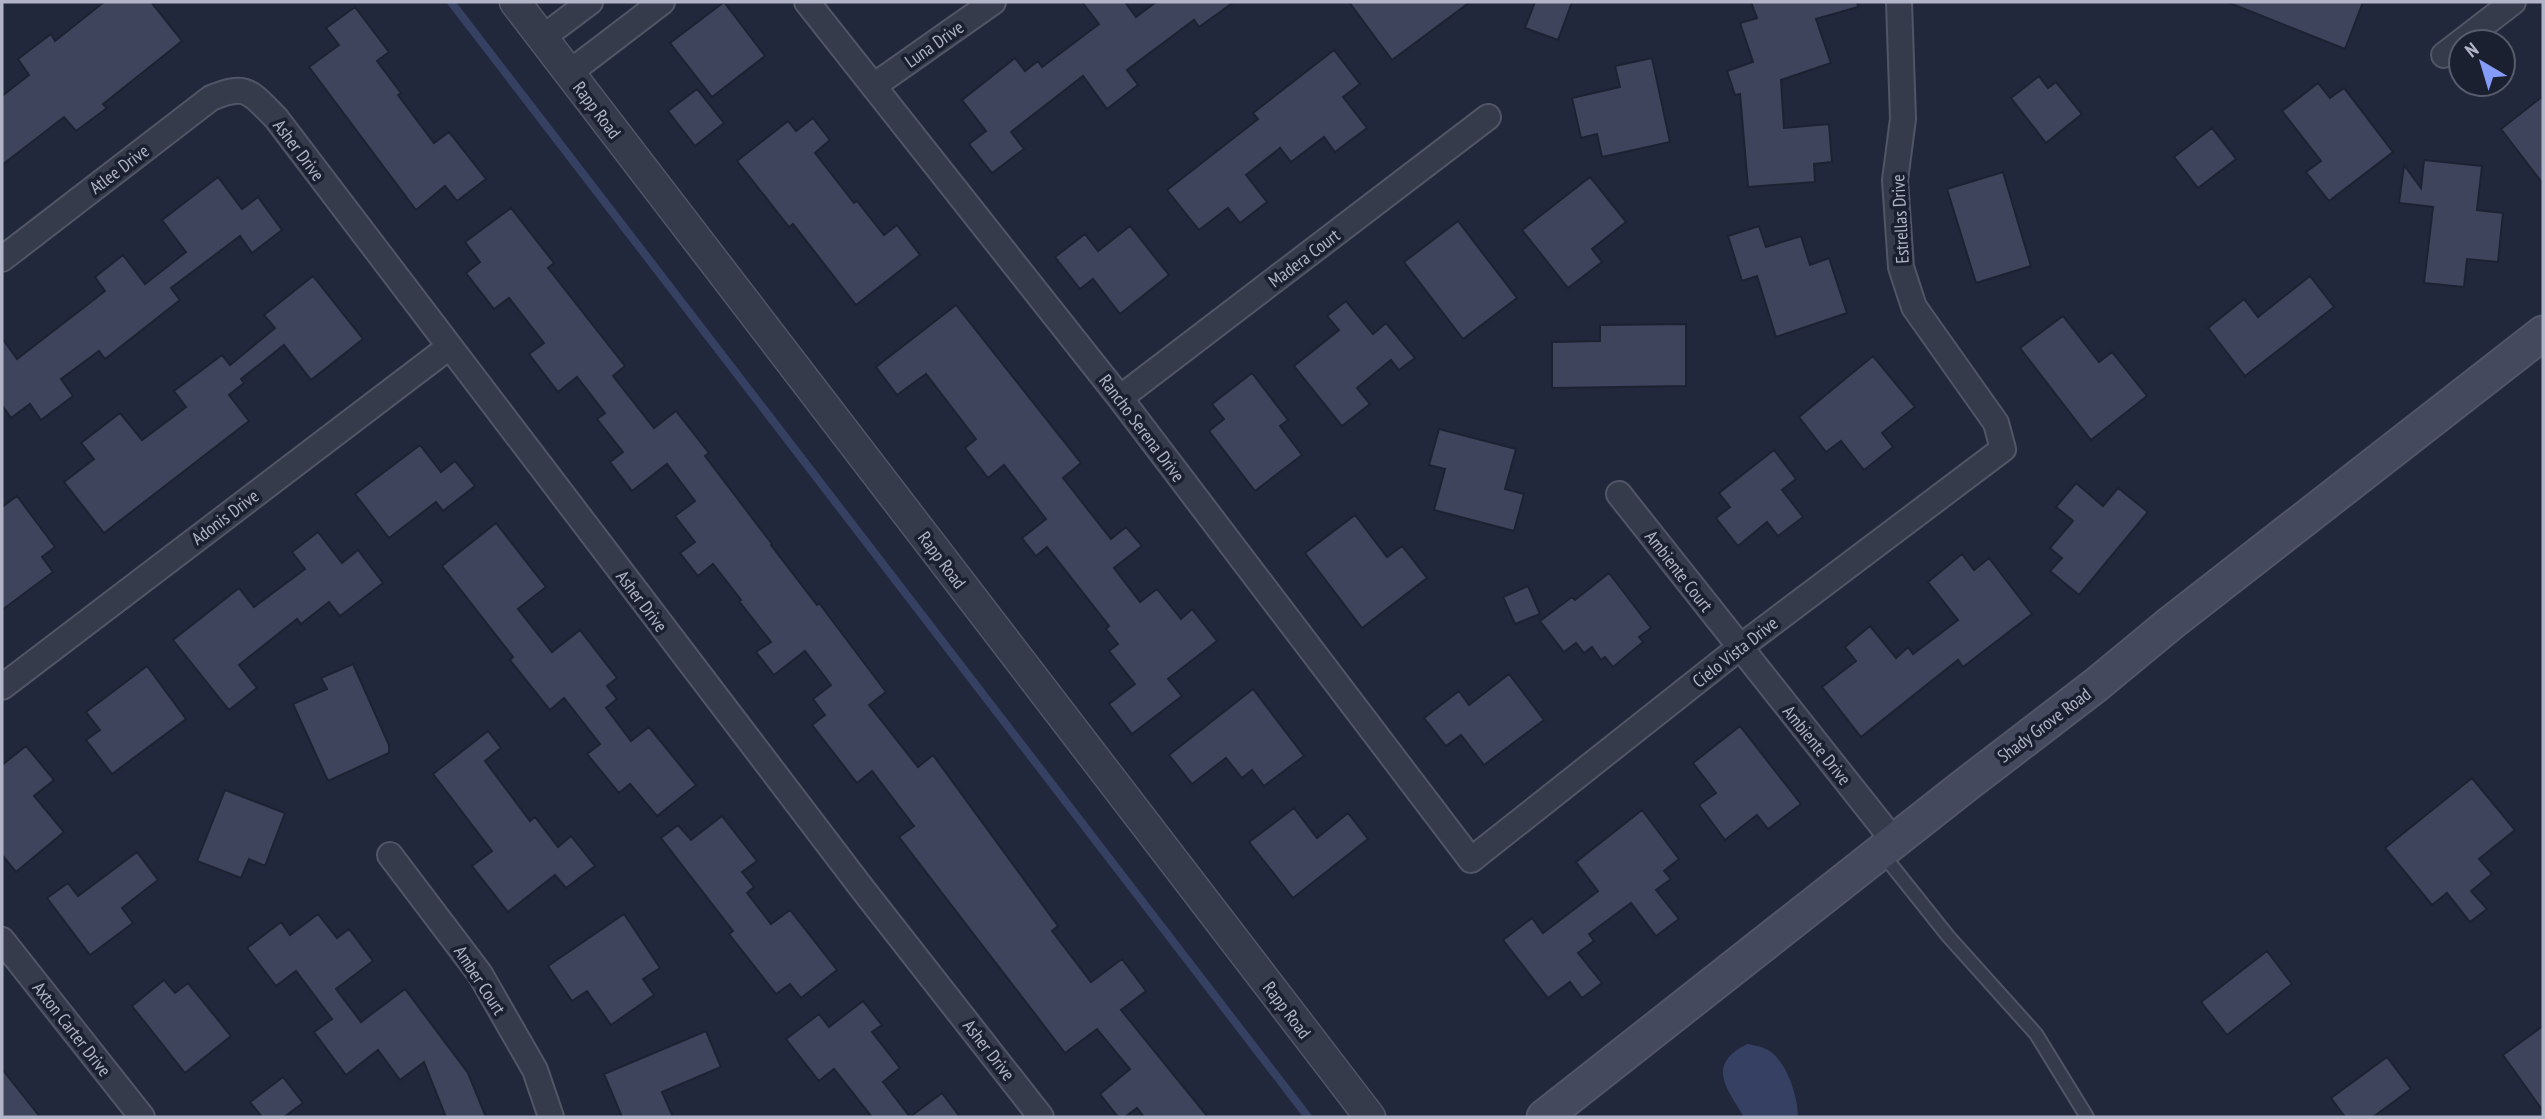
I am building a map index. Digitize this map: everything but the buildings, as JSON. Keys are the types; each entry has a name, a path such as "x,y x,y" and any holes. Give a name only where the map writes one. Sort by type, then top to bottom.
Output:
{"main road":[{"name":"Shady Grove Road","path":"1544,1117 2543,333"}],"street":[{"name":"Rapp Road","path":"515,2 1370,1117"},
{"path":"542,38 590,2"},
{"path":"569,73 662,2"},
{"name":"Rancho Serena Drive","path":"807,2 1120,398 1471,860"},
{"name":"Luna Drive","path":"875,85 993,2"},
{"name":"Estrellas Drive","path":"1899,2 1903,119 1895,180 1901,267 1914,307 1996,423 2003,449"},
{"path":"2444,55 2514,2"},
{"name":"Atlee Drive","path":"2,259 211,99 241,89"},
{"name":"Asher Drive","path":"241,89 250,92 276,118 861,887 1041,1117"},
{"name":"Madera Court","path":"1120,398 1488,117"},
{"name":"Adonis Drive","path":"2,687 449,347"},
{"name":"Cielo Vista Drive","path":"1471,860 1739,648 2003,449"},
{"name":"Ambiente Court","path":"1619,494 1739,648"},
{"name":"Ambiente Drive","path":"1739,648 1888,846"},
{"name":"Amber Court","path":"390,855 480,974 536,1070 551,1117"},
{"name":"Axton Carter Drive","path":"2,940 142,1117"}],"lane":[{"path":"1888,846 1948,936 2036,1034 2087,1117"}],"water":[{"path":"1747,1044 1764,1048 1779,1060 1793,1088 1798,1117 1744,1117 1726,1086 1723,1068 1734,1052"}],"waterway":[{"path":"451,2 1308,1117"}]}
